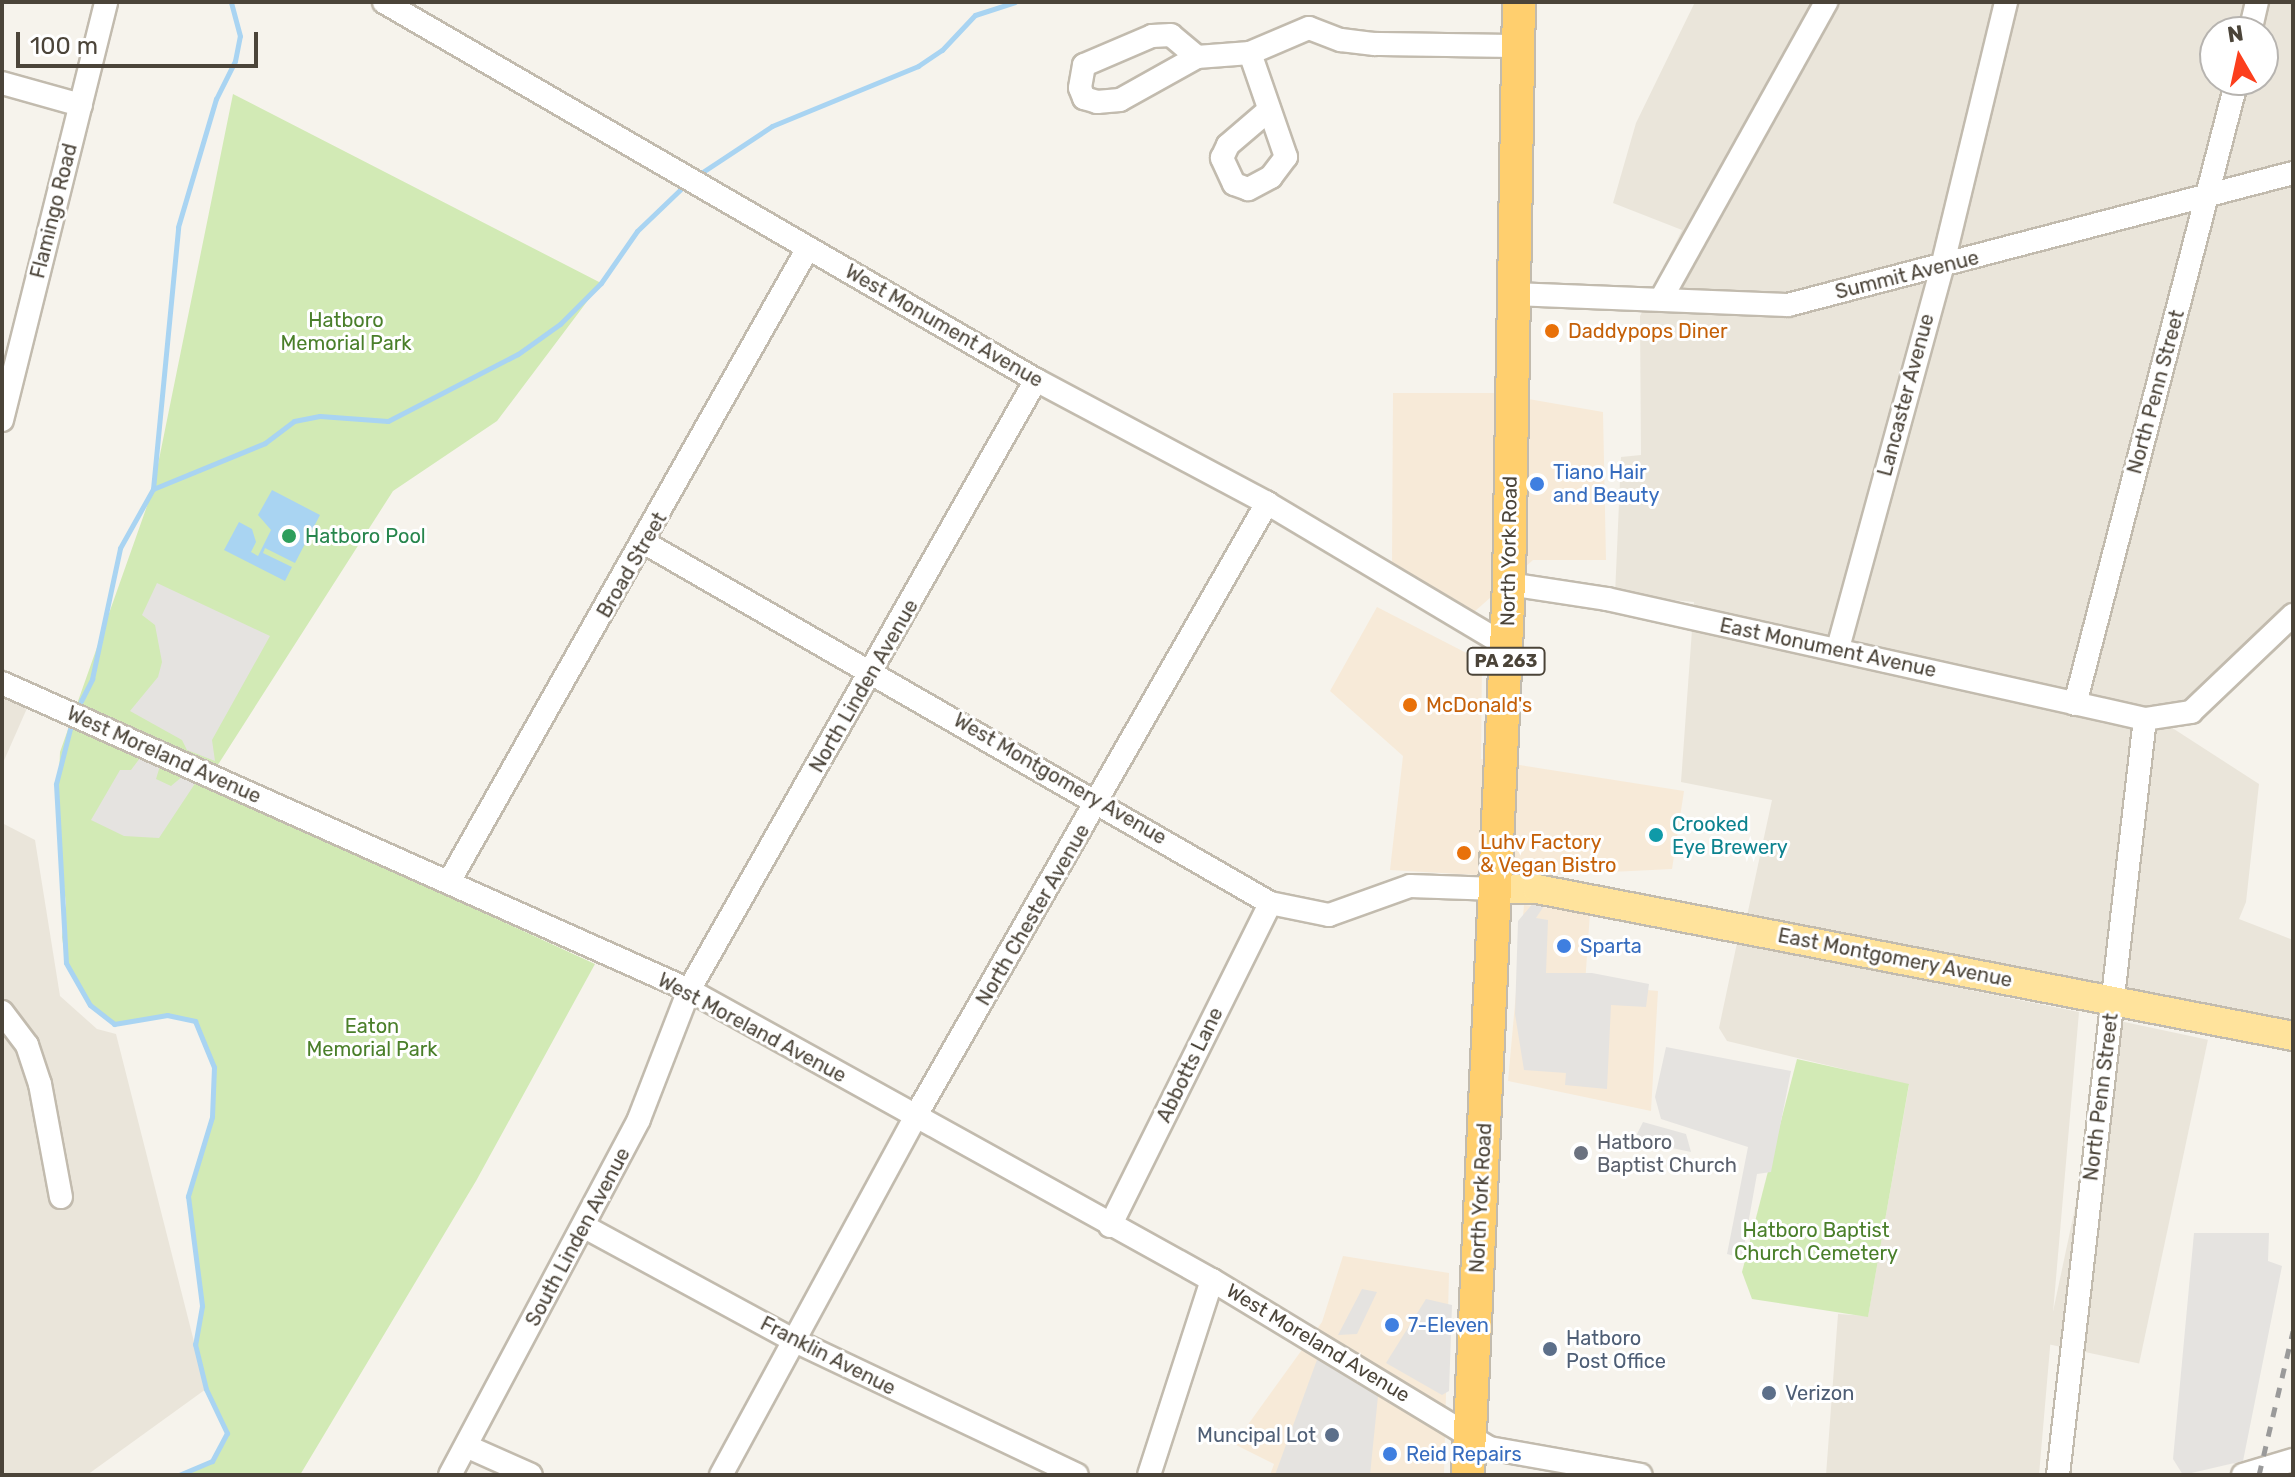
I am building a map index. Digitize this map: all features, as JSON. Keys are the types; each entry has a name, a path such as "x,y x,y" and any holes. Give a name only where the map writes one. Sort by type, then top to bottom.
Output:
{"highway":[{"name":"North York Road","path":"1469,1435 1507,646 1519,2"},
{"name":"PA 263","path":"1468,1475 1469,1435"}],"main road":[{"name":"East Montgomery Avenue","path":"1497,889 1537,889 2293,1036"}],"street":[{"name":"Flamingo Road","path":"2,420 9,363 81,105 106,2"},
{"name":"West Monument Avenue","path":"384,2 1036,380 1267,503 1507,646"},
{"path":"1661,299 1826,2"},
{"name":"Lancaster Avenue","path":"1838,648 1942,267 2006,2"},
{"path":"1197,57 1171,35 1152,36 1084,65 1080,88 1084,98 1097,102 1120,100 1197,57 1250,53 1309,28 1375,44 1518,46"},
{"path":"1250,53 1269,110"},
{"path":"2,83 81,105"},
{"name":"North Penn Street","path":"2075,704 2233,96"},
{"name":"Summit Avenue","path":"1512,294 1788,305 2293,173"},
{"name":"Broad Street","path":"450,880 645,543 808,248"},
{"name":"North Linden Avenue","path":"689,990 874,671 1036,380"},
{"name":"North Chester Avenue","path":"721,1475 915,1117 1099,802 1267,503"},
{"name":"West Montgomery Avenue","path":"645,543 874,671 1270,903 1329,915 1397,888 1497,889"},
{"name":"East Monument Avenue","path":"1509,584 1573,592 1838,648 2145,719"},
{"path":"2145,719 2191,712 2293,615"},
{"name":"West Moreland Avenue","path":"2,683 450,880 689,990 1212,1280 1489,1448 1641,1475"},
{"name":"North Penn Street","path":"2058,1475 2145,719"},
{"name":"Abbotts Lane","path":"1110,1226 1270,903"},
{"name":"South Linden Avenue","path":"450,1475 585,1227 639,1119 689,990"},
{"path":"2,1012 15,1025 37,1073 61,1197"},
{"name":"Franklin Avenue","path":"585,1227 793,1340 1077,1475"},
{"path":"1149,1475 1212,1280"},
{"path":"466,1446 531,1475"},
{"path":"2243,1475 2293,1460"}],"shaded area":[{"path":"1695,2 2293,2 2293,609 2183,700 2143,709 2259,784 2246,902 2239,919 2293,940 2293,1023 1747,916 1772,800 1681,782 1694,602 1615,595 1621,457 1641,455 1640,316 1682,230 1613,203 1636,123"},
{"path":"1393,393 1493,393 1603,412 1606,560 1533,560 1474,612 1392,567"},
{"path":"157,583 270,636 212,740 215,761 187,750 182,740 130,711 158,677 162,662 155,625 142,615"},
{"path":"1377,607 1482,661 1481,759 1684,791 1672,869 1511,877 1390,870 1403,756 1330,691"},
{"path":"2,695 28,706 2,765"},
{"path":"140,758 160,766 156,779 171,786 183,776 196,782 159,838 124,836 91,820 120,770 131,770"},
{"path":"2,823 35,840 60,996 97,1029 116,1034 206,1389 87,1475 2,1475"},
{"path":"1534,902 1546,903 1536,918 1548,920 1546,973 1592,973 1649,984 1646,1007 1611,1005 1607,1089 1565,1085 1566,1073 1524,1070 1515,1014 1518,921"},
{"path":"1524,905 1590,913 1585,984 1658,991 1651,1111 1508,1081"},
{"path":"1737,943 2079,1012 2039,1475 1826,1475 1838,1314 1868,1316 1909,1085 1727,1041 1719,1028"},
{"path":"2115,1020 2208,1040 2139,1364 2046,1344"},
{"path":"1666,1047 1791,1071 1771,1172 1757,1174 1742,1258 1727,1254 1748,1147 1661,1119 1655,1097"},
{"path":"1643,1122 1686,1134 1691,1152 1634,1140"},
{"path":"2194,1233 2269,1233 2268,1261 2282,1266 2243,1461 2183,1475 2173,1459"},
{"path":"1343,1256 1449,1273 1444,1475 1270,1475 1274,1464 1234,1444 1322,1322"},
{"path":"1362,1289 1377,1292 1357,1334 1338,1335"},
{"path":"1426,1299 1452,1305 1449,1391 1442,1395 1386,1363"},
{"name":"Muncipal Lot","path":"1318,1357 1378,1396 1370,1475 1275,1475"}],"green space":[{"path":"233,94 601,283 497,421 393,491 205,785 595,964 476,1181 300,1475 179,1475 212,1461 227,1433 206,1389 195,1344 202,1306 188,1196 212,1117 214,1067 195,1021 167,1015 114,1024 90,1005 66,963 62,937 66,904 57,824 60,752 153,489"},
{"name":"Hatboro Baptist Church Cemetery","path":"1797,1059 1909,1084 1868,1317 1752,1299 1742,1272"}],"water":[{"name":"Hatboro Pool","path":"272,490 320,515 295,563 265,548 263,553 292,567 285,581 224,550 239,522 252,529 256,542 251,552 258,556 271,530 258,515"}],"waterway":[{"path":"153,489 178,227 216,99 235,61 240,36 231,2"},
{"path":"695,177 772,126 918,66 942,50 975,15 1015,2"},
{"path":"81,701 92,679 120,548 153,489 265,443 294,421 320,416 388,421 518,354 560,324 601,283 637,231 687,183"},
{"path":"70,729 56,784 66,963 90,1005 114,1024 167,1015 195,1021 214,1067 212,1117 188,1196 202,1306 195,1344 206,1389 227,1433 212,1461 179,1475"}],"railway":[{"path":"2259,1475 2293,1331"}],"place":[{"name":"Daddypops Diner","path":"1552,331"},
{"name":"Tiano Hair and Beauty","path":"1537,484"},
{"name":"Hatboro Pool","path":"289,536"},
{"name":"McDonald's","path":"1410,705"},
{"name":"Crooked Eye Brewery","path":"1656,835"},
{"name":"Luhv Factory & Vegan Bistro","path":"1464,853"},
{"name":"Sparta","path":"1564,946"},
{"name":"Hatboro Baptist Church","path":"1581,1153"},
{"name":"7-Eleven","path":"1392,1325"},
{"name":"Hatboro Post Office","path":"1550,1349"},
{"name":"Verizon","path":"1769,1393"},
{"name":"Muncipal Lot","path":"1332,1435"},
{"name":"Reid Repairs","path":"1390,1454"}],"park label":[{"name":"Hatboro Memorial Park","path":"346,332"},
{"name":"Eaton Memorial Park","path":"372,1038"}]}
